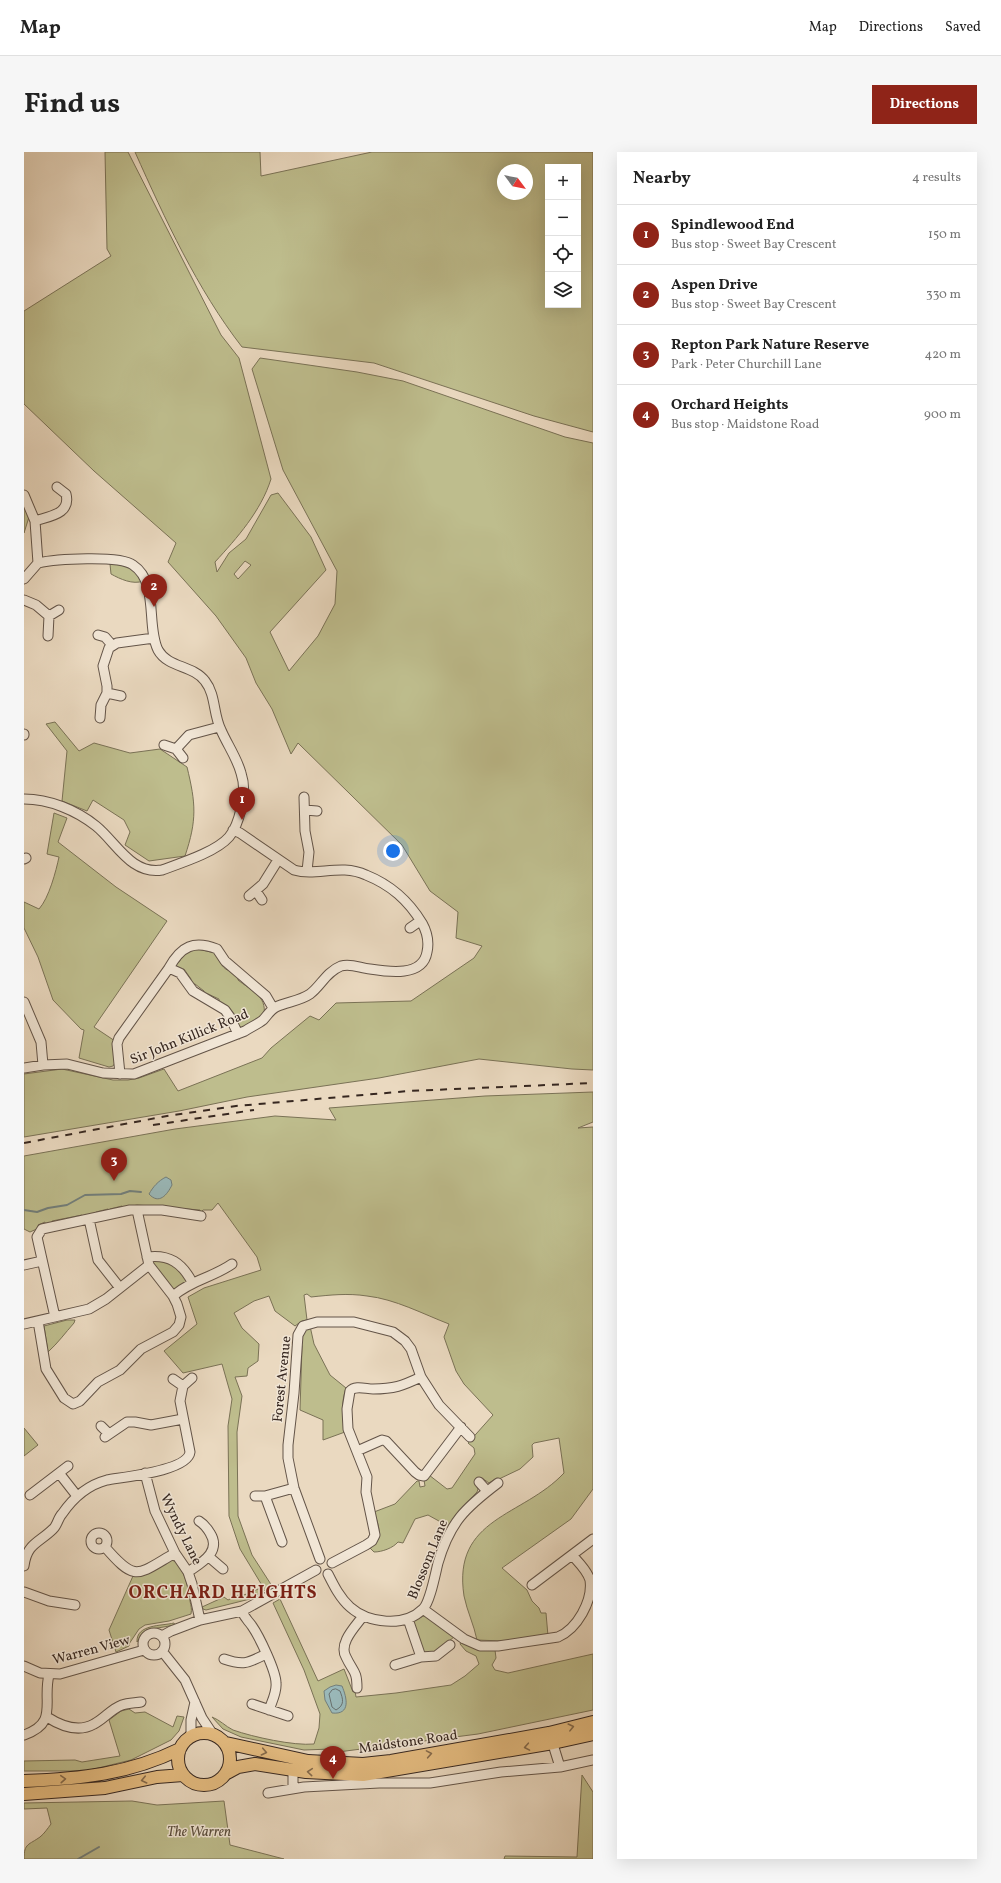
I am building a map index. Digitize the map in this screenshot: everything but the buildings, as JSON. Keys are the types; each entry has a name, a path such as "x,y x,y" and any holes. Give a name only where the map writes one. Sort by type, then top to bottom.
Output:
{"main road":[{"name":"Maidstone Road","path":"227,1773 238,1767 254,1764 312,1773 363,1775 551,1738 593,1722"},
{"path":"24,1781 80,1778 144,1765 180,1749 191,1736 200,1733 212,1733 226,1743 230,1753 231,1762 227,1773 220,1780 211,1785 199,1785 190,1781 183,1775 179,1766 178,1758 180,1749"},
{"name":"Maidstone Road","path":"226,1743 308,1761 363,1764 551,1738 593,1734"},
{"path":"24,1794 105,1788 157,1776 183,1775"}],"street":[{"path":"35,521 63,511 70,491 57,488"},
{"path":"24,495 35,521 38,563"},
{"path":"24,579 38,563 57,559 109,559 129,562 142,573 146,582 151,606 154,638 158,649 166,659 178,666 192,671 204,680 210,689 219,727 241,773 243,781 243,804 240,815 229,836 210,850 162,870 156,871 147,870 135,864 96,826 75,813 58,805 44,801 24,799"},
{"path":"24,600 36,605 49,616"},
{"path":"49,616 59,610"},
{"path":"48,636 49,616"},
{"path":"98,635 105,637 112,645"},
{"path":"100,718 101,705 107,693 103,666 105,655 112,645 154,638"},
{"path":"107,693 121,696"},
{"path":"176,749 189,735 219,727"},
{"path":"164,745 176,749 183,758"},
{"path":"304,797 306,830 310,852 307,871"},
{"path":"305,810 317,811"},
{"path":"233,830 240,833 294,870 307,871 340,869 352,870 366,875 403,897 422,923 410,928"},
{"path":"262,900 252,893 263,884 278,860"},
{"name":"Sir John Killick Road","path":"24,1068 66,1064 103,1073 139,1073 238,1034 261,1021 273,1008 311,994 326,976 340,967 347,965 383,970 415,969 423,962 428,951 428,938 422,923"},
{"path":"120,1074 117,1044 119,1038 180,953 190,946 203,945 217,949 225,961 266,996 273,1008"},
{"path":"170,968 180,974 193,991 225,1010 238,1034"},
{"path":"25,1005 41,1042 43,1065"},
{"path":"55,1317 37,1238 42,1229 122,1210 162,1210 201,1216"},
{"path":"38,1321 46,1369 64,1398 73,1404 80,1401 98,1382 120,1370 141,1349 176,1330 181,1317 173,1296 148,1261 137,1210"},
{"path":"89,1218 98,1260 120,1288"},
{"path":"24,1324 89,1309 98,1305 120,1288 148,1261 156,1256 174,1261 183,1268 192,1282"},
{"path":"24,1265 42,1261"},
{"path":"173,1296 192,1282 216,1273 232,1264"},
{"name":"Forest Avenue","path":"320,1559 294,1488 288,1445 294,1393 298,1335 302,1326 317,1322 354,1322 388,1329 402,1338 411,1349 421,1377 439,1405 462,1427 470,1437"},
{"path":"332,1562 366,1545 374,1538 375,1530 366,1492 367,1477 348,1429 346,1419 348,1399 351,1389 356,1387 393,1389 421,1377"},
{"path":"24,1566 30,1548 64,1519 69,1506 87,1488 99,1482 175,1466 188,1458 190,1452 180,1401 183,1386 192,1378"},
{"path":"174,1379 183,1386"},
{"path":"101,1426 107,1436 126,1422 151,1425 183,1419"},
{"path":"357,1451 382,1440 386,1441 415,1472 424,1476 462,1427"},
{"path":"30,1495 68,1466"},
{"path":"59,1473 78,1496"},
{"name":"Wyndy Lane","path":"145,1473 155,1511 175,1553 188,1572 200,1620"},
{"path":"479,1482 487,1491"},
{"name":"Blossom Lane","path":"328,1574 349,1606 363,1616 388,1621 408,1619 423,1609 442,1552 451,1530 461,1514 498,1483"},
{"path":"282,1542 260,1496 294,1488"},
{"path":"188,1572 209,1557 213,1549 214,1540 203,1523 199,1521"},
{"path":"532,1585 593,1539"},
{"path":"105,1547 122,1566 134,1573 145,1571 175,1553"},
{"path":"423,1609 464,1639 480,1646 498,1646 558,1637 565,1634 574,1626 591,1598 592,1587 590,1579 572,1555"},
{"path":"209,1557 223,1569"},
{"path":"316,1570 316,1563 320,1559 326,1558 332,1562"},
{"path":"316,1570 321,1574 328,1574 332,1569 332,1562"},
{"path":"162,1636 165,1644 162,1651 152,1655 144,1650 142,1644 144,1638 149,1634 158,1634 162,1636 200,1620 242,1611 316,1570"},
{"path":"24,1592 53,1605 75,1605"},
{"path":"242,1611 246,1621 251,1625 274,1672 276,1683 269,1710"},
{"path":"357,1688 360,1673 346,1657 345,1646 351,1632 363,1616"},
{"name":"Blossom Lane","path":"408,1619 421,1657"},
{"path":"395,1665 421,1657 436,1656 450,1645"},
{"name":"Warren View","path":"24,1666 32,1671 49,1675 60,1674 144,1650"},
{"path":"162,1651 185,1680 202,1718 212,1733"},
{"path":"224,1659 240,1664 246,1664 266,1654"},
{"path":"24,1735 40,1727 47,1717 49,1675"},
{"path":"47,1717 67,1727 84,1728 94,1724 123,1704 141,1702"},
{"path":"191,1736 191,1720 195,1702"},
{"path":"252,1704 288,1716"},
{"path":"551,1738 560,1767"},
{"path":"268,1793 293,1788 373,1783 430,1783 502,1772 560,1767 593,1760"},
{"path":"293,1770 293,1788"}],"green space":[{"path":"105,152 128,152 221,335 239,358 271,479 267,491 248,524 215,562 217,572 229,553 246,539 271,495 278,493 311,537 326,570 270,632 289,671 318,636 335,604 337,571 283,470 252,369 260,358 357,372 403,381 565,437 593,443 593,1070 479,1059 379,1078 247,1097 179,1111 24,1137 24,1074 62,1069 113,1080 128,1080 139,1078 164,1069 178,1091 262,1058 271,1048 310,1016 319,1020 336,1003 411,1001 474,958 482,946 456,938 458,912 430,891 402,845 298,743 291,754 272,709 256,683 246,658 216,616 168,562 176,543 94,471 24,404 24,311 111,256 107,249","holes":["245,561 251,565 238,579 234,574"]},
{"path":"135,152 260,152 261,176 372,152 593,152 593,432 534,416 374,363 242,347 226,325 196,277 170,228"},
{"path":"24,505 29,517 24,533"},
{"path":"121,563 132,566 143,581 131,582 111,574 110,564"},
{"path":"55,722 79,751 94,743 130,753 160,749 187,767 192,791 194,812 192,832 185,856 149,861 125,845 130,832 124,820 93,800 87,811 62,801 67,751 46,724"},
{"path":"54,813 67,818 58,842 116,887 167,921 94,1027 115,1041 115,1063 113,1066 109,1067 79,1058 84,1030 81,1029 53,1000 38,957 24,928 24,902 39,909 43,904 52,884 56,869 59,857 47,854"},
{"path":"194,948 215,953 226,969 232,971 238,980 257,994 263,1002 264,1015 245,1028 239,1027 236,1021 237,1018 230,1009 227,1009 219,1003 219,999 208,994 203,995 204,991 195,984 191,984 191,979 184,969 180,970 175,967 176,962 179,962 185,952"},
{"path":"593,1092 593,1122 578,1128 593,1127 593,1489 571,1519 502,1568 527,1590 532,1601 539,1608 541,1613 546,1613 548,1636 502,1641 477,1640 464,1596 463,1570 469,1550 480,1534 494,1521 547,1488 564,1473 559,1438 534,1443 532,1445 533,1457 520,1469 499,1479 497,1478 489,1483 482,1478 475,1483 478,1489 477,1492 457,1513 448,1526 428,1515 415,1519 403,1543 398,1542 390,1548 377,1552 374,1552 370,1548 377,1541 379,1536 379,1527 374,1512 395,1504 417,1481 419,1481 420,1487 425,1486 424,1480 429,1475 447,1489 452,1488 475,1454 474,1448 468,1443 493,1415 464,1384 456,1371 444,1337 449,1324 388,1300 360,1295 311,1297 307,1294 304,1295 307,1320 302,1321 295,1326 275,1311 269,1296 254,1301 234,1313 242,1328 259,1344 258,1361 248,1368 247,1376 235,1377 242,1396 237,1432 238,1516 252,1555 272,1586 250,1599 206,1610 203,1609 202,1607 224,1597 228,1600 263,1587 240,1549 229,1516 228,1426 232,1399 222,1364 183,1373 164,1351 197,1324 188,1297 204,1288 261,1270 257,1257 218,1203 212,1210 203,1210 200,1213 200,1210 137,1205 122,1208 122,1206 110,1209 108,1211 108,1209 96,1212 96,1214 83,1217 82,1215 52,1221 52,1224 45,1224 45,1222 38,1225 39,1228 30,1232 24,1229 24,1156 175,1129 275,1116 336,1120 329,1108 485,1096"},
{"path":"154,1259 175,1265 188,1282 174,1290 153,1263"},
{"path":"67,1320 75,1320 48,1352 44,1326"},
{"path":"310,1326 314,1344 330,1375 346,1388 342,1410 345,1432 323,1440 323,1420 300,1410 302,1346 300,1343 302,1332"},
{"path":"24,1428 38,1445 24,1456"},
{"path":"171,1560 177,1562 185,1577 191,1606 191,1614 169,1621 145,1625 139,1629 129,1646 116,1652 109,1630 133,1576 149,1573"},
{"path":"280,1599 318,1681 344,1669 353,1692 355,1691 356,1697 451,1685 479,1664 476,1656 466,1651 460,1644 461,1642 482,1650 495,1650 496,1658 492,1665 495,1670 508,1673 593,1654 593,1710 478,1734 338,1752 334,1752 332,1749 304,1750 241,1737 223,1729 212,1717 227,1727 241,1733 296,1744 314,1744 319,1728 320,1714 304,1670 273,1603"},
{"path":"425,1615 455,1636 434,1654 424,1653 412,1622"},
{"path":"174,1623 175,1625 146,1630 137,1642 138,1636 145,1629"},
{"path":"129,1709 135,1713 145,1712 173,1727 177,1716 184,1717 179,1731 171,1740 131,1760 86,1771 24,1771 24,1761 75,1760 82,1762 120,1756 109,1720 121,1711"},
{"path":"582,1775 593,1792 593,1859 504,1859 505,1856 577,1857"},
{"name":"The Warren","path":"132,1801 157,1805 224,1801 230,1845 284,1859 24,1859 26,1847 41,1836 51,1824 47,1808 24,1809 24,1803"}],"water":[{"path":"166,1177 171,1180 172,1185 165,1195 159,1199 156,1199 149,1194 158,1182"},
{"path":"336,1685 342,1686 346,1705 342,1711 332,1713 325,1700 324,1691"}],"waterway":[{"path":"24,1210 37,1212 48,1208 67,1205 85,1195 121,1194 130,1191 141,1192"},
{"path":"78,1859 99,1847"}],"railway":[{"path":"24,1143 167,1116 236,1106 409,1091 593,1083"},
{"path":"153,1125 254,1110"}],"place":[{"name":"Aspen Drive","path":"154,607"},
{"name":"Spindlewood End","path":"242,820"},
{"name":"Repton Park Nature Reserve","path":"114,1181"},
{"name":"Orchard Heights","path":"333,1779"}],"district":[{"name":"ORCHARD HEIGHTS","path":"223,1592"}]}
